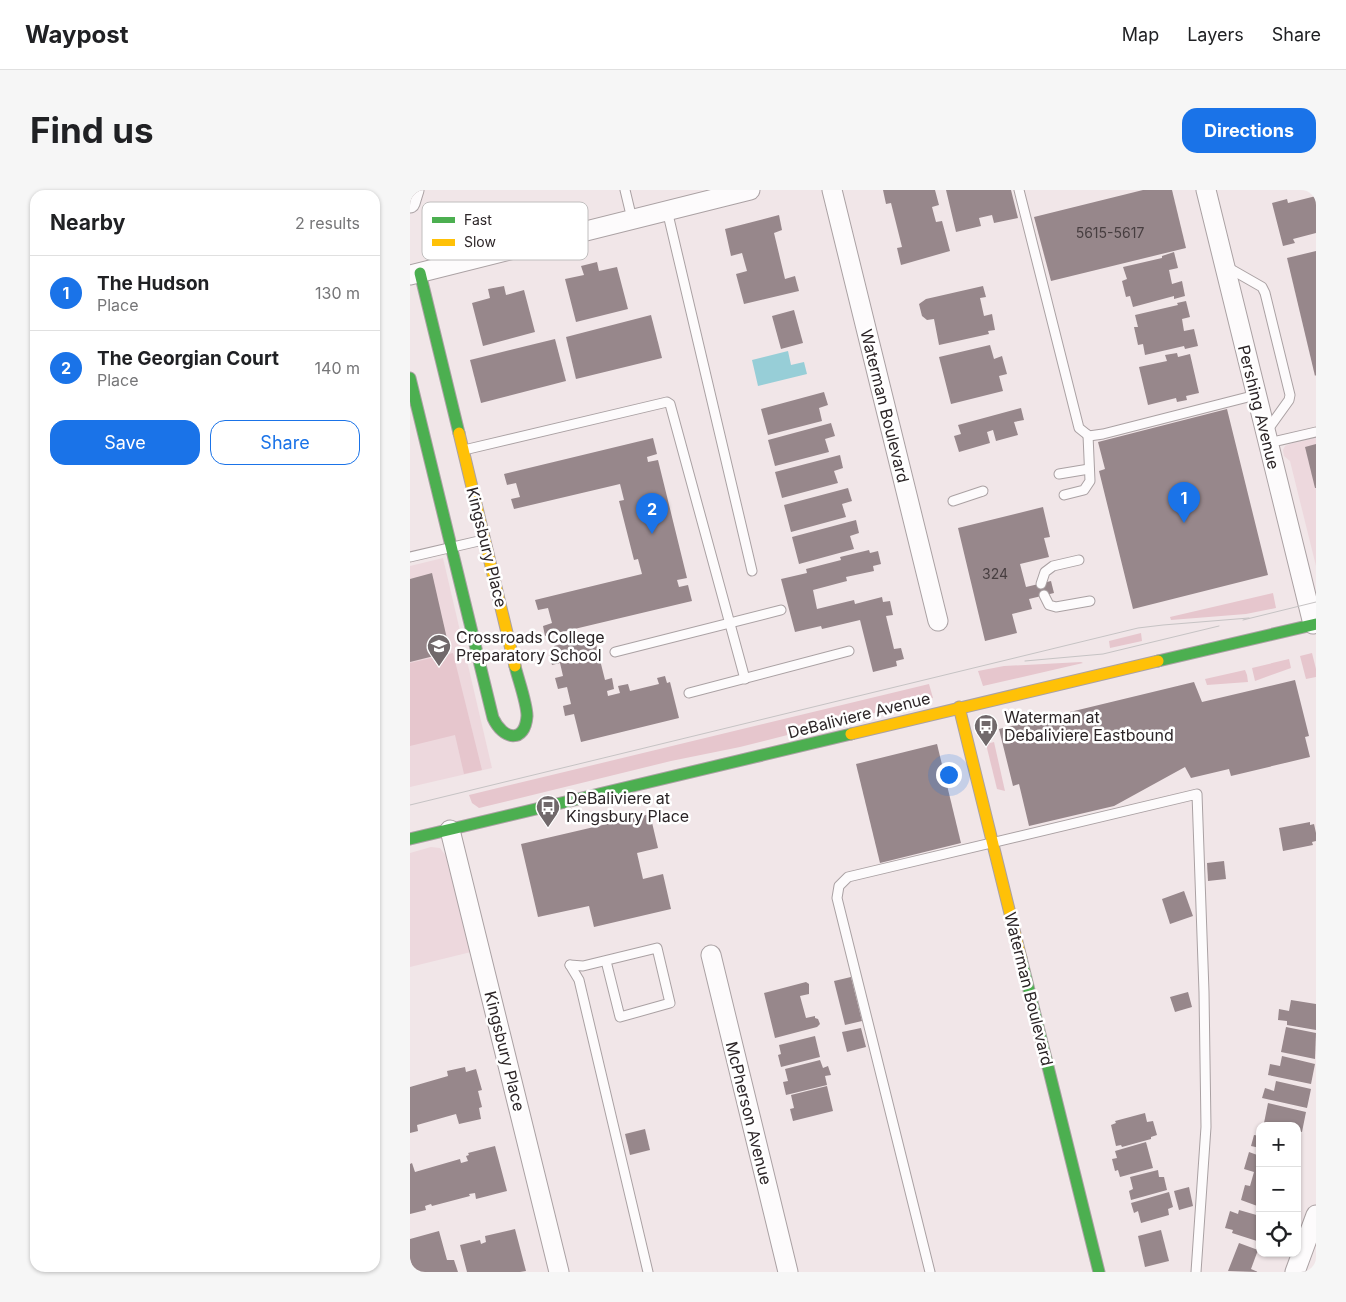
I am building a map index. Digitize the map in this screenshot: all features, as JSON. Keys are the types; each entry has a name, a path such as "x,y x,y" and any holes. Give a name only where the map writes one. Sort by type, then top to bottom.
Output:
{"street":[{"path":"410,203 414,190"},
{"path":"588,230 750,190"},
{"name":"Waterman Boulevard","path":"832,190 938,621"},
{"name":"Pershing Avenue","path":"1211,194 1224,265 1315,624"},
{"path":"415,274 470,260"},
{"name":"Kingsbury Place","path":"410,378 421,436 452,547 496,727 508,736 516,736 522,733 527,725 527,714 464,450 415,274"},
{"name":"DeBaliviere Avenue","path":"410,839 717,767 959,707 1315,624"},
{"name":"Waterman Boulevard","path":"959,707 1099,1272"},
{"name":"Kingsbury Place","path":"450,830 559,1272"},
{"name":"McPherson Avenue","path":"710,955 788,1272"},
{"path":"1295,1272 1316,1215"}],"lane":[{"path":"625,190 632,219"},
{"path":"1019,190 1079,428 1089,436 1103,434 1256,395"},
{"path":"667,210 752,571"},
{"path":"1224,265 1262,287 1267,302 1290,400 1267,438"},
{"path":"464,450 667,402 670,404 745,679"},
{"path":"1267,438 1316,432"},
{"path":"1064,495 1084,490 1090,481 1088,435"},
{"path":"1059,474 1089,469"},
{"path":"953,501 983,490"},
{"path":"410,557 485,539"},
{"path":"1041,584 1045,572 1053,566 1079,560"},
{"path":"1044,595 1049,605 1056,607 1090,601"},
{"path":"615,652 781,610"},
{"path":"689,692 849,651"},
{"path":"930,1272 837,898 839,886 848,878 1197,794 1204,992 1206,1126 1196,1272"},
{"path":"606,961 620,1017 670,1003 656,948 583,966 570,965 579,980 648,1272"}],"shaded area":[{"path":"1316,438 1316,566 1290,461 1284,456 1283,450 1285,446 1290,444"},
{"name":"Crossroads College Preparatory School","path":"443,558 492,768 410,787 410,566"},
{"path":"1273,593 1276,608 1246,614 1171,620 1170,617"},
{"path":"1141,633 1142,641 1110,648 1109,641"},
{"path":"453,653 482,770 464,774 455,735 410,746 410,663"},
{"path":"1312,653 1316,677 1306,679 1300,656"},
{"path":"1289,659 1291,668 1255,681 1252,668"},
{"path":"1083,663 983,686 978,671 1004,666"},
{"path":"1245,670 1248,682 1207,685 1205,679"},
{"path":"929,684 933,698 740,747 671,761 479,808 472,803 469,795"},
{"path":"994,742 1005,791 997,789 986,744"},
{"path":"431,847 440,848 446,856 471,952 410,967 410,853"}],"water":[{"path":"788,351 791,365 804,362 807,374 758,386 752,360"}],"building":[{"path":"883,190 935,190 939,205 932,207 936,222 942,221 950,251 901,265 897,248 902,247 891,203 886,204"},
{"path":"946,190 1011,190 1018,218 994,223 992,215 979,218 981,226 956,232"},
{"path":"1143,190 1172,190 1186,248 1051,281 1034,217"},
{"path":"1316,196 1316,233 1293,239 1295,243 1283,246 1272,203 1287,199 1288,203"},
{"path":"779,215 782,230 774,233 785,279 795,276 799,291 744,304 736,274 747,271 742,253 731,256 725,229"},
{"path":"1316,251 1316,375 1315,376 1287,258"},
{"path":"1174,252 1178,268 1169,270 1172,284 1182,281 1185,296 1174,299 1174,296 1133,307 1130,296 1126,297 1122,281 1127,279 1123,267 1162,258 1162,256"},
{"path":"597,262 599,271 617,267 628,309 576,322 565,279 584,275 581,266"},
{"path":"504,286 506,295 524,290 535,332 483,346 472,303 490,298 488,289"},
{"path":"983,286 986,297 980,298 984,316 992,314 995,330 988,331 989,334 939,345 934,319 927,320 922,316 919,304 926,299"},
{"path":"1186,301 1190,317 1182,319 1184,331 1194,329 1198,346 1185,349 1184,346 1145,355 1143,344 1138,345 1134,327 1138,327 1135,315 1178,305 1177,303"},
{"path":"794,310 803,343 781,349 772,316"},
{"path":"651,315 662,358 576,379 566,337"},
{"path":"555,339 566,381 481,403 470,360"},
{"path":"990,345 994,359 1002,356 1007,374 999,376 1003,391 951,404 939,357"},
{"path":"1177,353 1178,357 1190,354 1199,393 1186,396 1187,400 1177,402 1176,398 1148,405 1139,367 1167,361 1165,355"},
{"path":"824,392 828,405 819,408 822,421 768,435 761,409"},
{"path":"1021,408 1024,420 1014,422 1018,435 996,441 993,430 987,432 990,443 959,452 954,436 961,434 958,425"},
{"path":"1227,409 1268,575 1133,609 1099,471 1105,469 1098,442"},
{"path":"831,423 835,436 825,439 829,452 775,466 768,440"},
{"path":"653,438 657,454 647,457 648,462 658,460 687,578 677,580 679,587 688,585 692,601 545,636 543,626 552,623 548,608 538,610 535,600 642,574 638,559 634,560 619,501 624,500 620,484 514,509 511,499 520,497 516,483 507,485 504,474"},
{"path":"1316,444 1316,488 1315,488 1305,447"},
{"path":"840,455 843,468 834,471 838,483 782,498 775,472"},
{"path":"848,488 852,501 842,504 846,517 791,532 784,505"},
{"path":"1043,507 1050,537 1044,538 1049,557 1020,564 1026,587 1051,581 1054,593 1029,599 1032,609 1012,614 1017,633 985,641 958,528"},
{"path":"856,520 859,533 850,536 854,549 799,564 792,537"},
{"path":"869,550 870,553 878,551 881,564 873,566 874,571 846,577 847,581 813,590 817,609 854,600 855,604 882,597 883,602 890,601 893,615 886,616 894,649 901,648 904,659 896,661 897,666 873,672 860,620 822,629 821,626 795,632 781,579 807,573 806,569 841,560 840,557"},
{"path":"432,573 450,652 410,662 410,579"},
{"path":"594,636 605,680 612,678 614,689 607,691 608,696 620,693 618,686 628,684 630,691 659,684 657,678 665,676 667,683 670,682 679,718 581,742 574,714 565,716 563,706 571,704 567,687 558,689 555,678 563,676 560,663 552,665 549,653 556,651 554,646"},
{"path":"1295,680 1309,736 1305,737 1310,757 1231,776 1229,769 1191,778 1185,767 1114,806 1029,826 1019,784 1013,786 999,729 1194,682 1202,702"},
{"path":"937,744 961,843 880,863 856,764"},
{"path":"650,814 658,848 637,853 643,879 663,874 671,909 594,927 589,906 538,917 521,844"},
{"path":"1310,822 1310,825 1314,824 1316,833 1316,841 1312,842 1313,845 1283,851 1279,828"},
{"path":"1224,861 1226,879 1208,881 1207,863"},
{"path":"1184,891 1193,916 1170,924 1162,899"},
{"path":"851,977 862,1021 845,1025 834,981"},
{"path":"806,982 809,984 809,994 800,996 806,1018 815,1016 820,1024 817,1027 775,1038 764,993"},
{"path":"1188,992 1192,1007 1175,1012 1170,997"},
{"path":"1291,1000 1316,1004 1316,1030 1287,1025 1287,1021 1278,1020 1279,1009 1289,1011"},
{"path":"1286,1027 1316,1033 1315,1059 1281,1052"},
{"path":"861,1028 866,1047 847,1052 842,1032"},
{"path":"815,1036 820,1057 781,1067 778,1055 781,1054 779,1045"},
{"path":"1282,1056 1315,1064 1311,1084 1268,1075 1270,1064 1280,1066"},
{"path":"820,1060 823,1068 828,1066 831,1075 825,1076 827,1085 786,1095 783,1082 788,1081 785,1069"},
{"path":"465,1067 466,1072 476,1069 482,1090 478,1091 482,1107 479,1108 481,1119 459,1124 456,1114 417,1125 418,1131 410,1133 410,1087 448,1076 447,1071"},
{"path":"1276,1081 1311,1089 1307,1108 1262,1098 1265,1088 1274,1091"},
{"path":"827,1086 833,1111 793,1121 790,1109 794,1108 791,1095"},
{"path":"1268,1103 1306,1112 1302,1132 1301,1122 1264,1122"},
{"path":"1145,1113 1147,1122 1153,1121 1157,1135 1151,1137 1151,1139 1122,1147 1121,1145 1116,1146 1111,1125 1116,1123 1115,1121"},
{"path":"645,1129 650,1150 630,1155 625,1134"},
{"path":"1254,1135 1256,1135 1256,1147 1251,1146"},
{"path":"1146,1142 1153,1168 1120,1177 1118,1170 1115,1171 1112,1159 1117,1158 1115,1151"},
{"path":"495,1146 507,1191 476,1199 475,1193 469,1194 470,1196 432,1206 431,1204 425,1206 426,1210 410,1214 410,1164 412,1163 415,1172 460,1159 461,1163 468,1161 466,1156 469,1155 468,1153"},
{"path":"1249,1152 1256,1155 1256,1206 1241,1200 1245,1185 1250,1186 1254,1172 1244,1169"},
{"path":"1158,1170 1159,1177 1164,1177 1167,1190 1131,1200 1129,1191 1133,1189 1130,1177"},
{"path":"1189,1187 1193,1206 1179,1210 1174,1191"},
{"path":"1169,1192 1173,1207 1168,1209 1169,1215 1141,1223 1138,1211 1134,1213 1131,1203"},
{"path":"1239,1210 1256,1215 1256,1241 1232,1233 1233,1230 1225,1228 1230,1211 1238,1214"},
{"path":"515,1229 526,1271 467,1272 460,1245 480,1240 481,1244 486,1242 485,1236"},
{"path":"1161,1230 1169,1261 1145,1267 1138,1236"},
{"path":"439,1231 447,1260 454,1260 458,1272 410,1272 410,1269 413,1268 410,1259 410,1239"},
{"path":"1239,1243 1256,1249 1256,1255 1251,1269 1258,1272 1228,1271"}],"tram line":[{"path":"1243,620 1316,602"},
{"path":"410,805 1138,628 1249,618"},
{"path":"1025,661 1103,654 1219,626"}],"traffic: fast":[{"path":"420,273 459,433"},
{"path":"410,378 493,718 502,731 513,736 518,735 522,731 527,716 515,666"},
{"path":"1158,661 1316,624"},
{"path":"410,839 851,734"},
{"path":"1021,958 1099,1272"}],"traffic: slow":[{"path":"459,433 515,666"},
{"path":"851,734 1158,661"},
{"path":"959,707 1021,958"}],"place":[{"name":"The Hudson","path":"1184,523"},
{"name":"The Georgian Court","path":"652,534"},
{"name":"Crossroads College Preparatory School","path":"439,667"},
{"name":"Waterman at Debaliviere Eastbound","path":"986,747"},
{"name":"DeBaliviere at Kingsbury Place","path":"548,828"}]}
